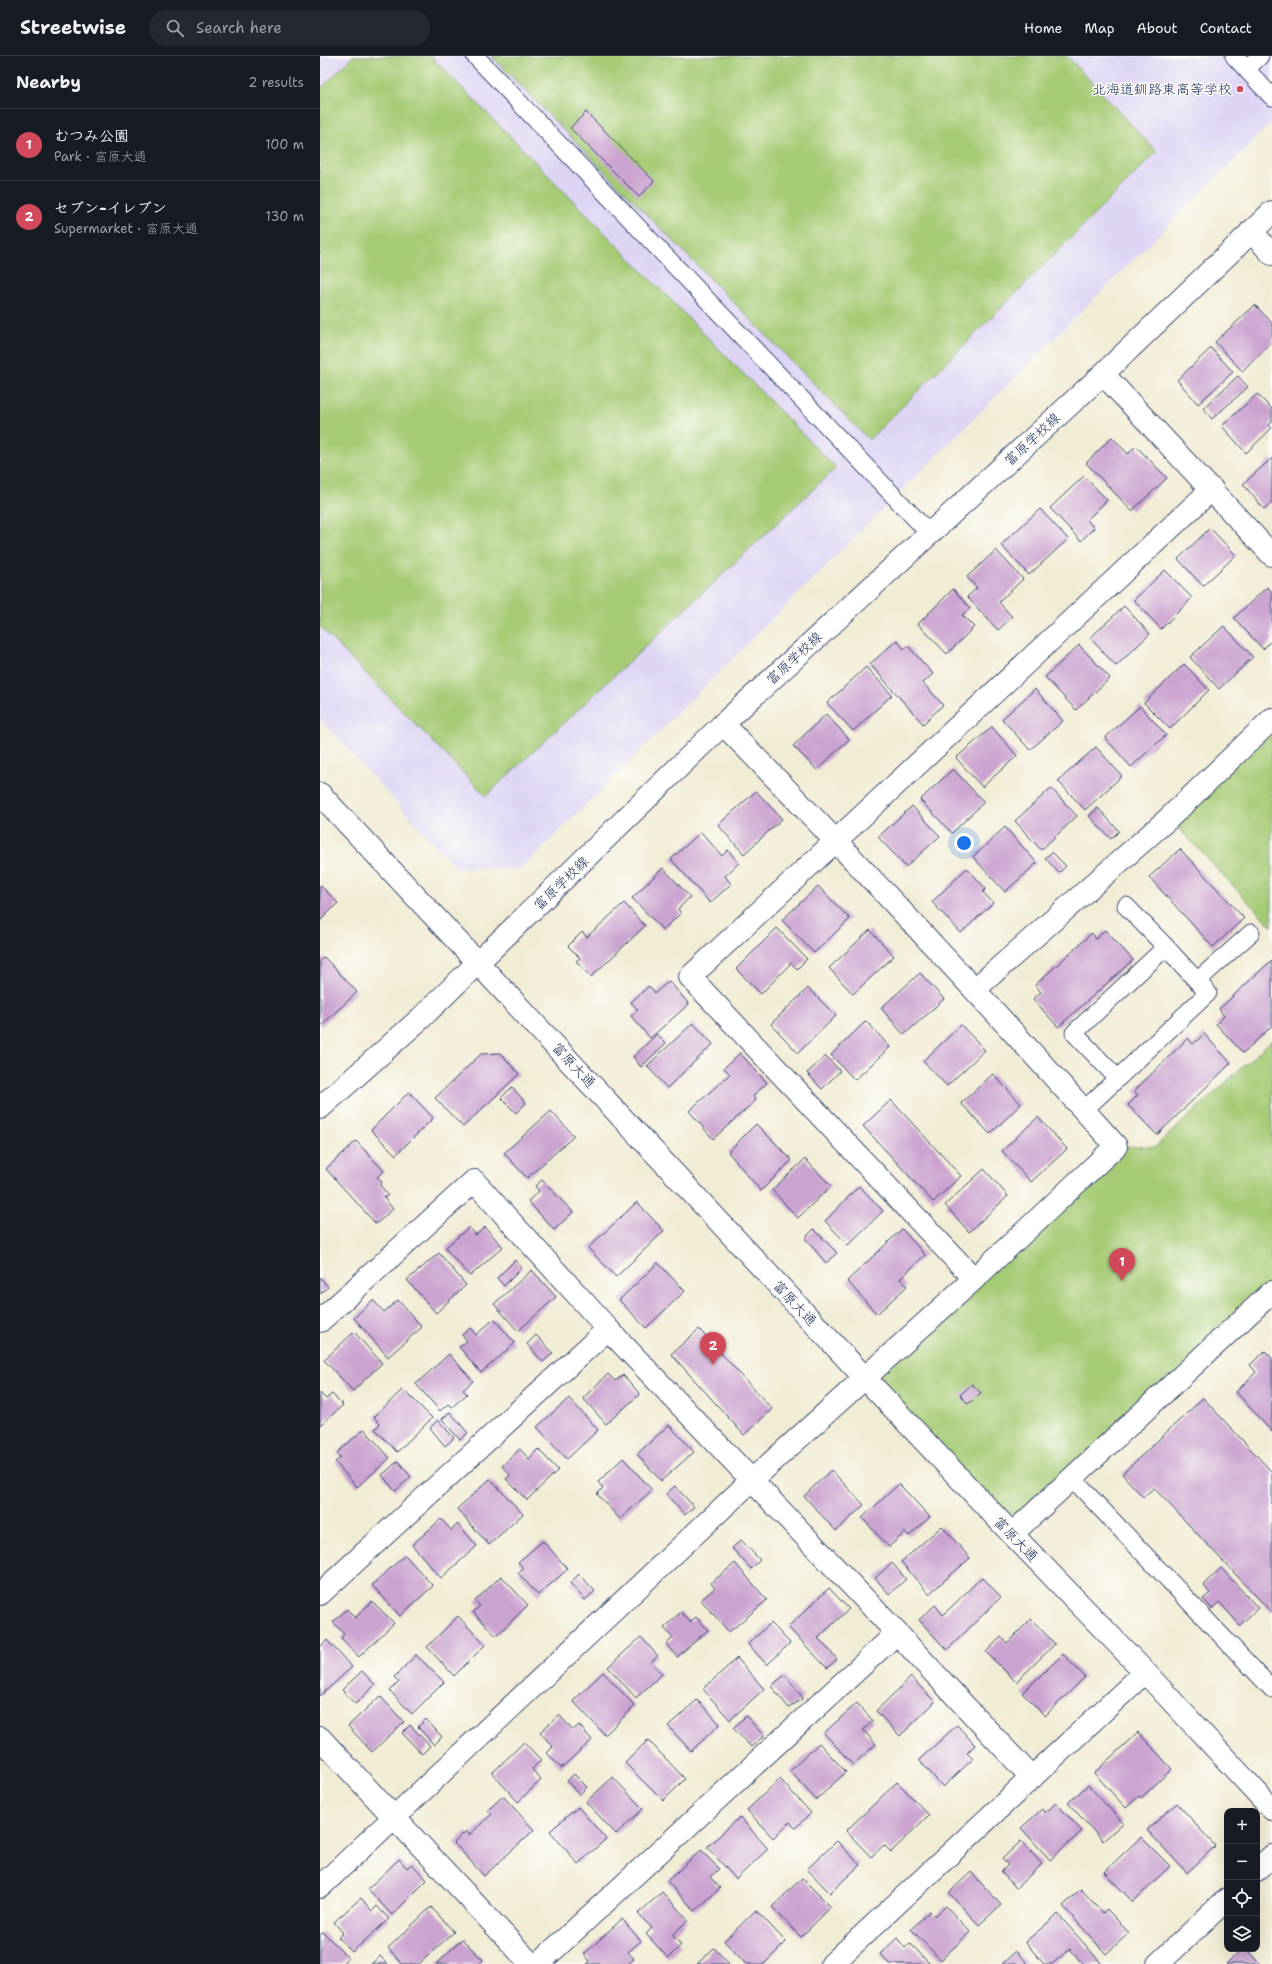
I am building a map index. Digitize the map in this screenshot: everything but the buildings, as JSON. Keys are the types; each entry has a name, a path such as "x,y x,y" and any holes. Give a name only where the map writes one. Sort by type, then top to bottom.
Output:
{"street":[{"name":"富原学校線","path":"320,1108 421,1018 723,724 1103,374 1272,212"},
{"path":"1251,231 1272,254"},
{"path":"1103,374 1272,555"},
{"path":"974,1280 690,977 1212,489"},
{"path":"974,989 1169,818 1272,719"},
{"path":"320,1887 752,1480 974,1280 1116,1146 974,989 836,840 723,724"},
{"name":"富原大通","path":"320,794 865,1378 1012,1534 1146,1672 1272,1809"},
{"path":"320,1321 474,1181 608,1329 897,1633 1032,1778"},
{"path":"1012,1534 1272,1292"},
{"path":"320,1594 608,1329"},
{"path":"538,1964 897,1633"},
{"path":"832,1964 1146,1672"},
{"path":"320,1738 531,1964"},
{"path":"1260,1867 1272,1856"},
{"path":"1158,1964 1224,1902"}],"lane":[{"path":"475,56 930,534"},
{"path":"1234,56 1272,97"},
{"path":"1246,69 1260,56"},
{"path":"1084,1110 1208,993 1126,906"},
{"path":"1197,981 1251,933"},
{"path":"1117,1078 1074,1033 1166,948"},
{"path":"1072,1478 1272,1689"}],"shaded area":[{"path":"320,56 1272,56 1272,122 521,869 455,867 320,719"}],"green space":[{"path":"353,56 431,56 836,468 486,796 320,627 320,89"},
{"path":"491,56 1067,56 1157,152 869,440"},
{"path":"1272,720 1272,927 1169,818"},
{"path":"1272,1040 1272,1292 1012,1534 865,1378 1116,1146 1155,1147"}],"place":[{"name":"北海道釧路東高等学校","path":"1240,89"},
{"name":"むつみ公園","path":"1122,1281"},
{"name":"セブン-イレブン","path":"713,1365"}]}
